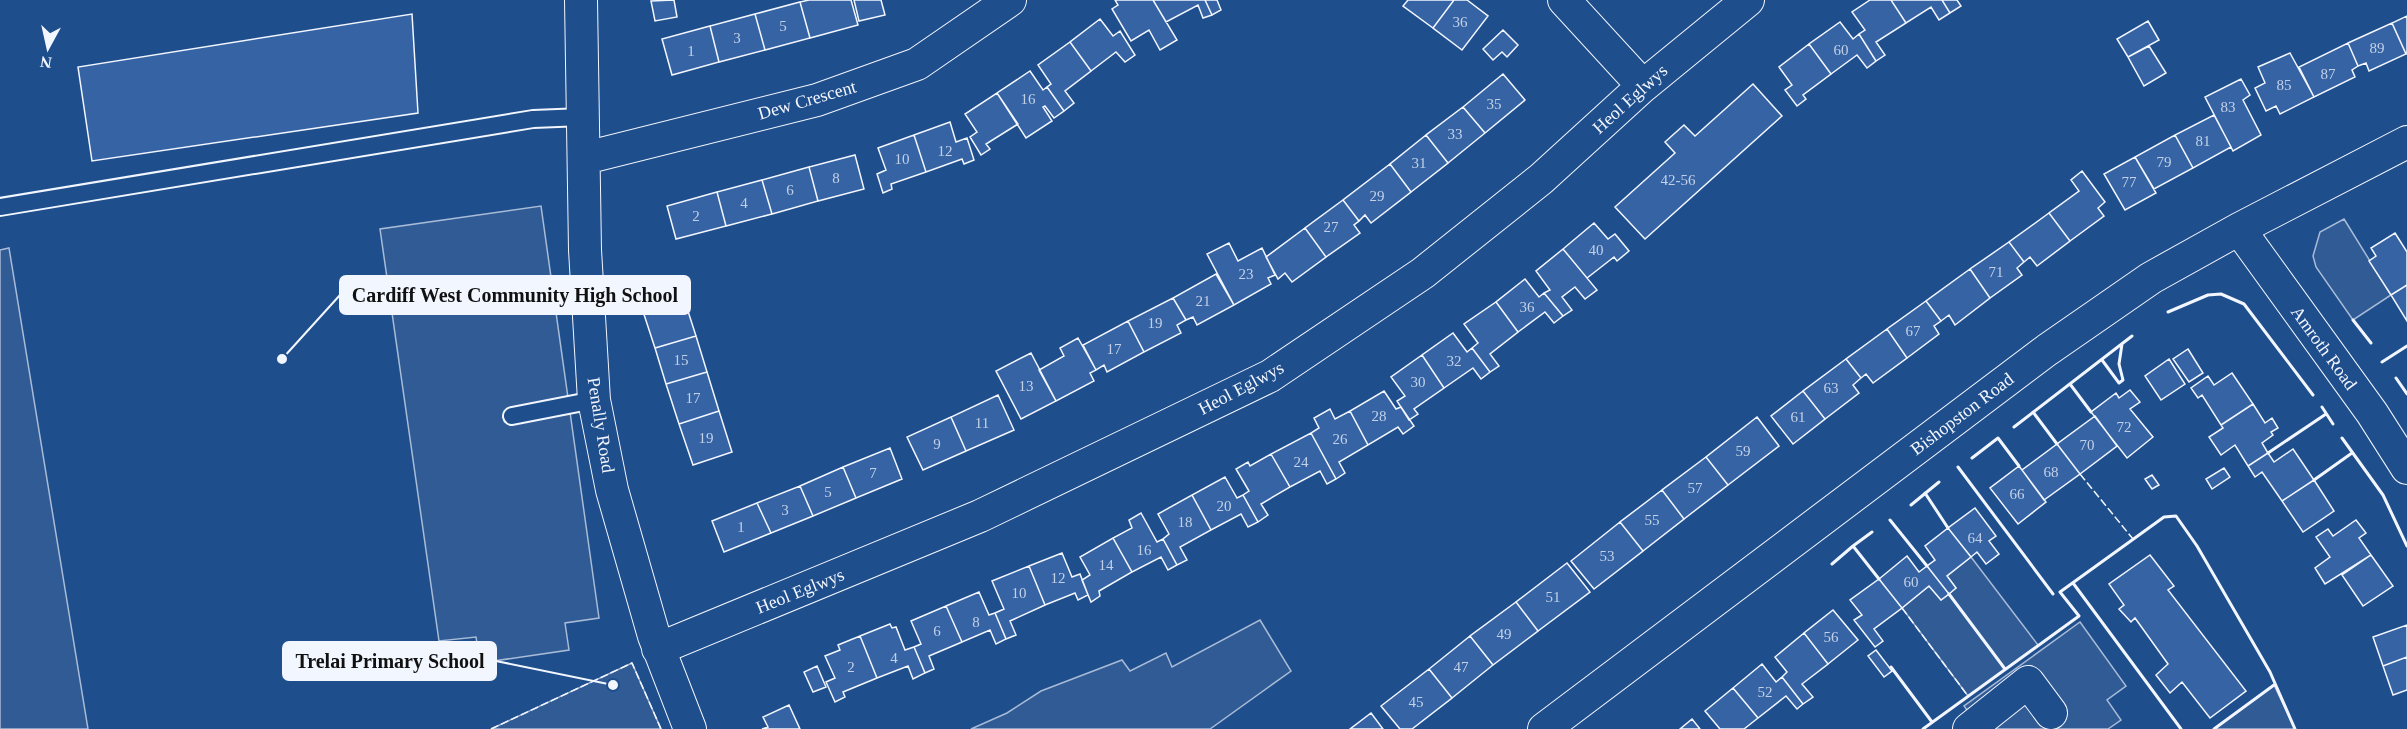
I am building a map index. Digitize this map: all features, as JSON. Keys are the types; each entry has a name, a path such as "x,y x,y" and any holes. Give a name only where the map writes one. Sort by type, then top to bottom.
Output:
{"street":[{"name":"Penally Road","path":"580,0 585,158 585,250 594,400 612,490 658,649 690,729"},
{"name":"Dew Crescent","path":"585,158 817,100 917,64 1010,0"},
{"path":"1564,0 1643,86"},
{"name":"Heol Eglwys","path":"658,649 980,516 1270,376 1423,273 1540,179 1643,86 1748,0"},
{"name":"Bishopston Road","path":"1544,729 2047,351 2151,278 2239,229 2407,142"},
{"name":"Amroth Road","path":"2239,229 2372,413 2407,468"},
{"path":"1969,729 2028,682 2051,713"}],"lane":[{"path":"0,207 534,119 583,117"},
{"path":"512,416 594,400"}],"shaded area":[{"path":"541,206 599,618 565,623 569,650 480,663 476,637 439,641 380,229"},
{"path":"2344,219 2391,295 2353,320 2316,267 2313,256 2320,232"},
{"path":"9,248 88,729 0,729 0,250"},
{"path":"1971,557 2038,645 1968,696 1902,608 1929,586 1941,600 1956,588 1947,576"},
{"path":"1260,620 1291,671 1210,729 971,729 1007,713 1041,691 1122,660 1130,671 1166,653 1172,667"},
{"path":"2080,622 2126,686 2107,700 2121,720 2108,729 1981,729 1964,706"},
{"path":"632,663 661,729 491,729"},
{"path":"2274,685 2295,729 2214,729"}],"building":[{"path":"674,0 677,17 655,21 651,1"},
{"path":"851,0 858,25 810,38 800,2"},
{"path":"854,0 881,0 885,15 859,21"},
{"path":"1115,0 1153,0 1177,40 1160,50 1149,30 1131,41 1112,9 1118,5"},
{"path":"1153,0 1205,0 1212,15 1203,18 1198,5 1166,22"},
{"path":"1205,0 1217,0 1221,10 1212,15"},
{"path":"1408,0 1454,0 1433,28 1403,6"},
{"path":"1454,0 1467,0 1488,16 1462,50 1433,28"},
{"path":"1870,0 1891,0 1906,23 1876,42 1885,55 1876,61 1859,34 1865,30 1852,12"},
{"path":"1891,0 1942,0 1950,13 1939,20 1931,7 1906,23"},
{"path":"1942,0 1957,0 1961,6 1950,13"},
{"path":"800,2 810,38 765,50 755,14"},
{"path":"412,14 418,113 92,161 78,67"},
{"path":"755,14 765,50 719,62 710,26"},
{"path":"2407,16 2407,54 2406,54 2392,23"},
{"path":"1100,19 1113,36 1120,31 1135,55 1125,62 1116,52 1091,71 1070,42"},
{"path":"2148,21 2159,40 2128,57 2117,39"},
{"path":"1840,22 1853,39 1859,34 1876,61 1867,68 1857,55 1831,74 1809,44"},
{"path":"2392,23 2406,54 2369,71 2366,63 2358,66 2348,43"},
{"path":"710,26 719,62 672,75 662,39"},
{"path":"1503,30 1518,45 1507,57 1502,52 1493,60 1483,49"},
{"path":"1070,42 1091,71 1065,91 1074,103 1064,111 1047,87 1051,84 1038,65"},
{"path":"2348,43 2358,66 2352,70 2355,77 2314,97 2299,67"},
{"path":"1809,44 1831,74 1803,95 1806,99 1797,106 1785,90 1792,85 1779,67"},
{"path":"2149,46 2166,73 2144,86 2128,57"},
{"path":"2290,53 2314,97 2280,114 2276,106 2266,111 2255,88 2265,83 2258,67"},
{"path":"1030,71 1043,90 1047,87 1064,111 1054,118 1045,106 1043,107 1052,121 1026,138 997,93"},
{"path":"1503,74 1525,100 1485,133 1463,107"},
{"path":"2241,79 2250,95 2243,100 2261,135 2233,151 2205,97"},
{"path":"1753,84 1782,116 1645,239 1615,207 1675,153 1665,142 1684,125 1695,136"},
{"path":"997,93 1018,124 986,144 990,149 981,155 970,137 977,132 965,114"},
{"path":"1463,107 1485,133 1448,163 1426,135"},
{"path":"2214,115 2231,147 2193,168 2175,135"},
{"path":"950,122 956,142 967,138 974,160 964,164 962,159 926,172 914,135"},
{"path":"914,135 926,172 891,184 892,189 883,193 877,174 886,170 878,148"},
{"path":"1426,135 1448,163 1411,192 1390,164"},
{"path":"2175,135 2193,168 2154,189 2135,157"},
{"path":"855,155 864,189 818,201 809,167"},
{"path":"2135,157 2156,193 2125,210 2104,174"},
{"path":"1390,164 1411,192 1371,223 1365,215 1359,221 1343,200"},
{"path":"809,167 818,201 772,214 762,180"},
{"path":"2082,171 2105,202 2098,208 2104,216 2070,241 2049,213 2079,191 2071,180"},
{"path":"762,180 772,214 726,226 717,192"},
{"path":"717,192 726,226 676,239 667,206"},
{"path":"1343,200 1359,221 1354,225 1360,233 1326,257 1305,228"},
{"path":"2049,213 2070,241 2037,266 2030,257 2024,262 2009,242"},
{"path":"1594,223 1608,239 1615,234 1629,251 1617,261 1614,257 1587,278 1563,249"},
{"path":"1305,228 1326,257 1292,282 1285,273 1278,279 1266,257"},
{"path":"2395,233 2407,252 2407,285 2391,295 2369,261 2376,256 2371,248"},
{"path":"2009,242 2024,262 2017,268 2022,275 1990,298 1970,269"},
{"path":"1229,243 1238,261 1262,248 1275,275 1268,278 1271,284 1234,305 1207,254"},
{"path":"1563,249 1597,290 1585,299 1575,287 1562,297 1572,310 1563,316 1544,293 1550,290 1536,271"},
{"path":"1970,269 1990,298 1955,325 1949,315 1941,321 1926,301"},
{"path":"1216,274 1234,305 1197,325 1193,317 1186,320 1173,298"},
{"path":"677,277 696,336 655,348 636,290"},
{"path":"1525,279 1539,297 1544,293 1563,316 1554,323 1545,312 1518,332 1496,302"},
{"path":"2407,285 2407,321 2391,295"},
{"path":"1173,298 1186,320 1177,325 1181,333 1144,352 1128,321"},
{"path":"1926,301 1941,321 1934,326 1939,334 1907,358 1887,329"},
{"path":"1496,302 1518,332 1490,354 1499,366 1490,372 1472,348 1478,343 1464,324"},
{"path":"1128,321 1144,352 1107,372 1104,365 1096,370 1083,345"},
{"path":"1887,329 1907,358 1873,383 1866,374 1861,378 1846,359"},
{"path":"1453,333 1467,352 1472,348 1490,372 1481,379 1473,368 1444,388 1422,355"},
{"path":"696,336 707,372 666,384 655,348"},
{"path":"1078,338 1096,370 1090,373 1094,381 1056,401 1039,370 1064,356 1060,348"},
{"path":"2188,349 2203,373 2189,382 2173,359"},
{"path":"1031,353 1056,401 1021,419 996,371"},
{"path":"1422,355 1444,388 1414,409 1418,414 1409,420 1397,401 1405,396 1391,377"},
{"path":"1846,359 1861,378 1853,385 1859,393 1825,419 1803,391"},
{"path":"2169,359 2185,384 2161,400 2145,376"},
{"path":"707,372 719,411 679,424 666,384"},
{"path":"2232,373 2253,404 2221,425 2202,395 2198,398 2191,388 2208,376 2214,385"},
{"path":"2130,390 2140,402 2130,409 2153,437 2127,458 2091,412 2116,393 2119,398"},
{"path":"1384,391 1396,409 1401,407 1414,426 1403,434 1398,427 1368,445 1350,411"},
{"path":"1803,391 1825,419 1793,444 1771,416"},
{"path":"998,395 1014,430 966,451 951,417"},
{"path":"2253,404 2265,423 2272,418 2278,428 2271,432 2273,435 2262,443 2268,453 2248,466 2235,445 2221,455 2209,437 2223,428 2221,425"},
{"path":"1330,409 1335,419 1350,411 1368,445 1339,462 1345,473 1336,479 1311,433 1319,428 1314,418"},
{"path":"719,411 732,452 693,465 679,424"},
{"path":"2095,416 2117,446 2080,474 2057,444"},
{"path":"951,417 966,451 923,470 907,437"},
{"path":"1757,417 1779,446 1728,485 1706,457"},
{"path":"1311,433 1336,479 1327,484 1320,471 1290,487 1271,454"},
{"path":"2057,444 2080,474 2044,500 2022,470"},
{"path":"890,448 902,479 856,498 843,467"},
{"path":"2293,449 2314,480 2282,501 2262,472 2255,477 2248,466 2268,453 2274,462"},
{"path":"1271,454 1290,487 1261,504 1268,515 1258,522 1243,495 1249,491 1236,469 1248,462 1250,466"},
{"path":"1706,457 1728,485 1684,519 1662,490"},
{"path":"2019,466 2046,502 2018,524 1990,488"},
{"path":"843,467 856,498 813,516 800,486"},
{"path":"2224,468 2230,477 2212,489 2206,479"},
{"path":"2152,475 2159,485 2152,489 2145,479"},
{"path":"1225,477 1237,498 1243,495 1258,522 1248,527 1241,514 1211,530 1192,495"},
{"path":"2314,480 2334,511 2303,532 2282,501"},
{"path":"800,486 813,516 771,533 757,503"},
{"path":"1662,490 1684,519 1643,551 1620,522"},
{"path":"1192,495 1211,530 1180,547 1187,560 1177,565 1163,539 1169,534 1158,514"},
{"path":"757,503 771,533 724,552 712,521"},
{"path":"1975,508 1996,536 1989,541 1999,554 1986,564 1977,552 1971,557 1948,528"},
{"path":"1141,513 1157,542 1163,539 1177,565 1168,570 1161,557 1132,572 1113,538 1132,528 1129,520"},
{"path":"2356,520 2366,533 2359,538 2371,555 2325,584 2315,568 2330,557 2316,537 2328,529 2333,536"},
{"path":"1620,522 1643,551 1594,589 1571,561"},
{"path":"1948,528 1971,557 1947,576 1956,588 1949,594 1927,566 1935,560 1925,546"},
{"path":"1113,538 1132,572 1099,591 1100,596 1091,602 1082,580 1090,575 1080,557"},
{"path":"1062,553 1072,577 1080,574 1088,595 1078,600 1075,593 1045,605 1029,566"},
{"path":"2150,555 2174,586 2168,590 2246,691 2210,718 2182,682 2170,693 2156,675 2168,664 2135,618 2131,622 2119,609 2124,605 2109,584"},
{"path":"2371,555 2393,586 2363,606 2342,575"},
{"path":"1907,556 1919,572 1927,566 1949,594 1941,600 1929,586 1902,608 1879,579"},
{"path":"1567,563 1590,592 1538,631 1516,602"},
{"path":"1029,566 1045,605 1010,621 1016,635 1006,639 995,613 1004,609 992,581"},
{"path":"1879,579 1902,608 1874,629 1883,641 1875,647 1854,620 1862,615 1850,600"},
{"path":"979,592 989,615 995,613 1006,639 996,644 990,630 962,642 946,606"},
{"path":"1516,602 1538,631 1493,665 1470,636"},
{"path":"946,606 962,642 929,656 934,669 925,673 914,647 921,644 911,621"},
{"path":"1833,610 1858,640 1828,664 1804,633"},
{"path":"890,624 892,628 896,627 905,650 914,647 925,673 913,679 908,666 877,678 860,636"},
{"path":"2407,625 2407,657 2383,666 2373,637"},
{"path":"1804,633 1828,664 1802,684 1813,697 1803,704 1782,677 1787,672 1775,657"},
{"path":"860,636 877,678 843,692 845,697 835,702 826,682 835,678 825,656 840,650 838,645"},
{"path":"1470,636 1493,665 1452,698 1429,669"},
{"path":"1876,650 1892,671 1884,677 1868,656"},
{"path":"2407,657 2407,690 2393,695 2383,666"},
{"path":"1762,664 1776,682 1782,677 1803,704 1797,709 1786,696 1758,718 1733,688"},
{"path":"817,666 826,687 813,692 804,672"},
{"path":"1429,669 1452,698 1412,729 1400,729 1381,706"},
{"path":"1733,688 1758,718 1744,729 1720,729 1705,711"},
{"path":"789,705 800,729 762,729 768,727 763,717"},
{"path":"1371,713 1383,729 1350,729"},
{"path":"1692,719 1700,729 1680,729"}],"fence":[{"path":"2080,474 2133,539"},
{"path":"1902,608 1968,696"},
{"path":"491,729 632,663 661,729"}],"wall":[{"path":"2168,312 2208,295 2221,294 2244,304 2313,395"},
{"path":"2353,320 2371,343"},
{"path":"2014,427 2132,336"},
{"path":"2102,360 2119,383 2123,380 2119,364 2122,344"},
{"path":"2382,362 2407,346"},
{"path":"2396,378 2407,394"},
{"path":"2070,384 2091,412"},
{"path":"2322,407 2333,424"},
{"path":"2033,412 2057,444"},
{"path":"2268,453 2326,414"},
{"path":"1972,458 1998,438 2019,466"},
{"path":"2342,438 2383,495 2407,546"},
{"path":"2314,480 2352,453"},
{"path":"1958,467 2053,594"},
{"path":"1911,505 1939,482"},
{"path":"1925,493 1948,528"},
{"path":"1923,729 2079,616 2060,592 2164,517 2176,516 2197,546 2270,672 2295,729"},
{"path":"1890,520 1927,566"},
{"path":"1872,532 1853,546 1879,579"},
{"path":"1832,564 1853,546"},
{"path":"2073,583 2181,729"},
{"path":"1949,594 2005,669"},
{"path":"1891,667 1932,722"},
{"path":"2214,729 2274,685"}],"place":[{"name":"Cardiff West Community High School","path":"282,359"},
{"name":"Trelai Primary School","path":"613,685"}]}
